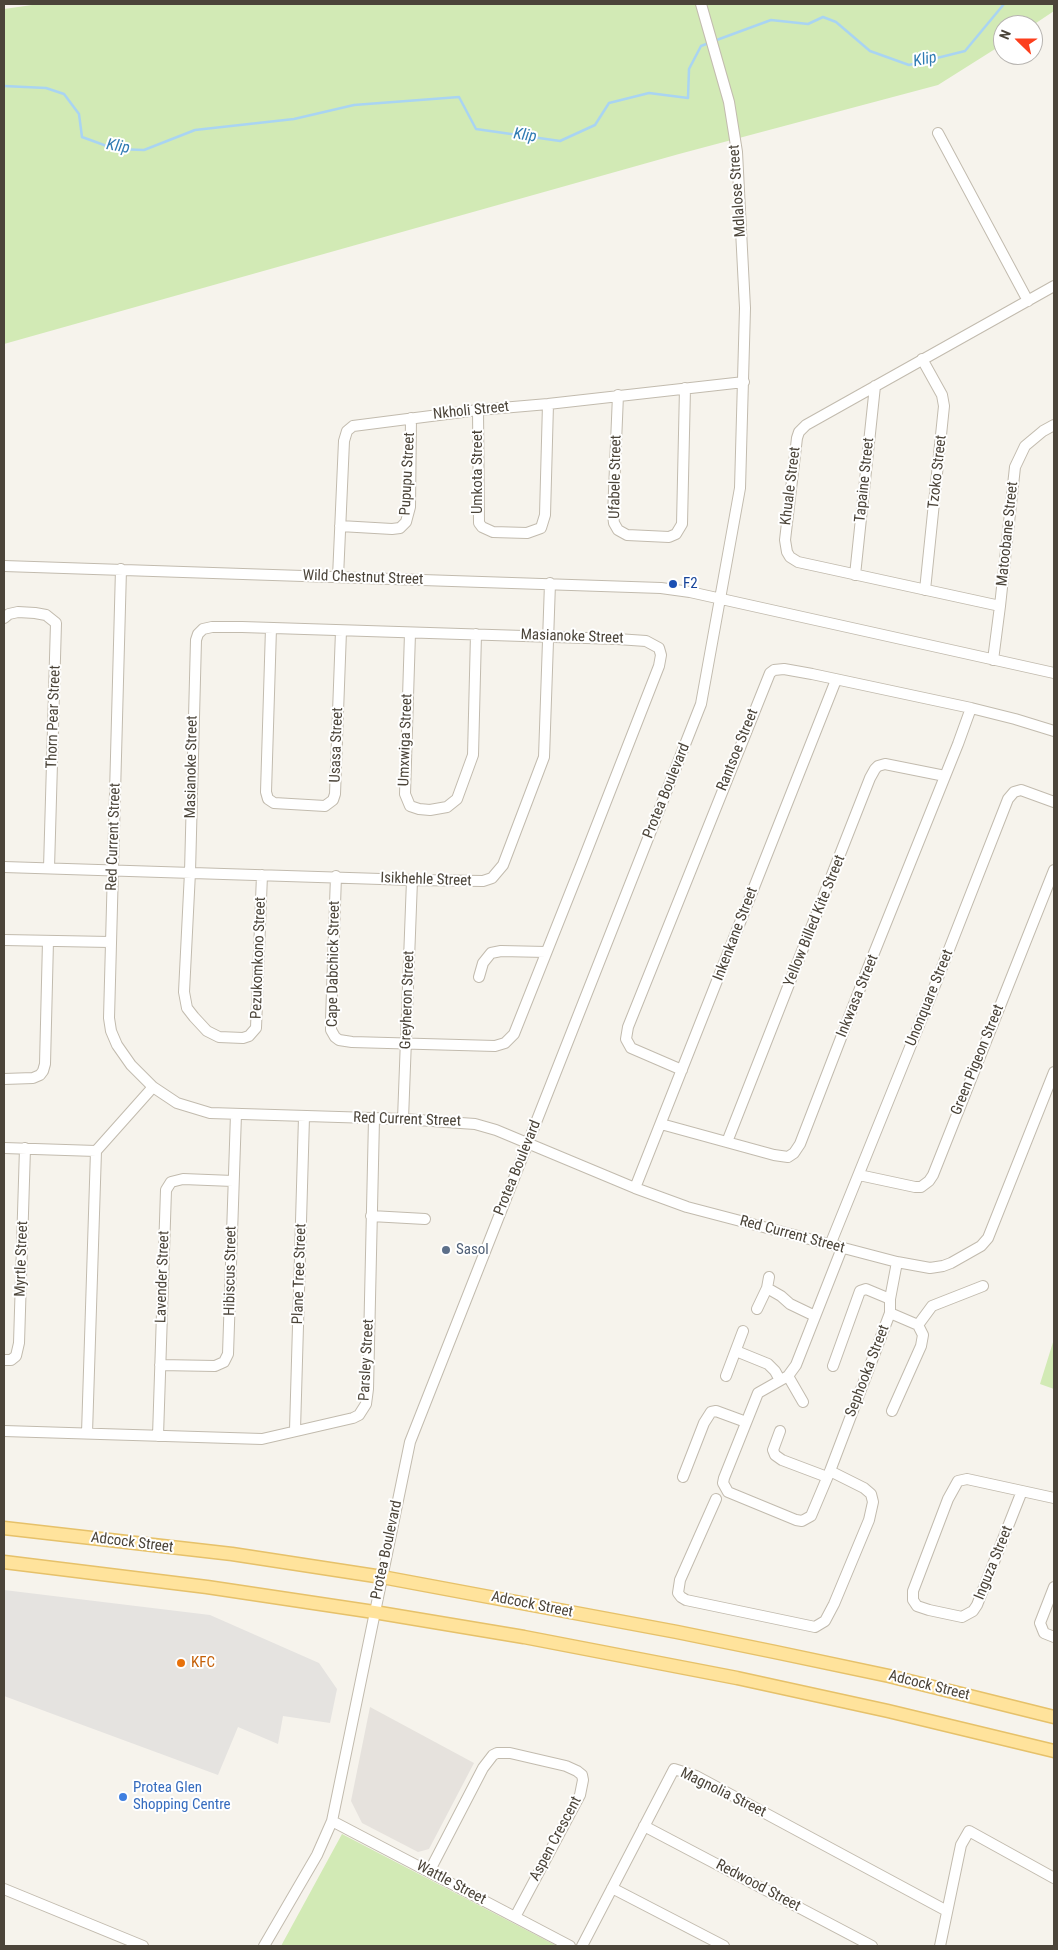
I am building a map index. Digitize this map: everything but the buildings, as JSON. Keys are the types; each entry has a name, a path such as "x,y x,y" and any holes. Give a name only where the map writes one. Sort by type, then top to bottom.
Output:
{"main road":[{"name":"Adcock Street","path":"4,1528 232,1554 382,1577 766,1650 889,1676 1054,1717"},
{"path":"4,1562 126,1576 374,1612 580,1647 737,1678 888,1711 1054,1751"}],"street":[{"name":"Mdlalose Street","path":"701,4 729,102 737,152 746,308 744,382"},
{"path":"938,134 1028,301"},
{"name":"Khuale Street","path":"1000,606 798,562 790,557 785,540 795,449 799,432 806,425 1054,286"},
{"name":"Tzoko Street","path":"922,359 942,395 944,406 925,590"},
{"name":"Nkholi Street","path":"338,577 343,454 346,431 358,424 744,382"},
{"name":"Protea Boulevard","path":"264,1946 320,1850 332,1821 410,1442 698,716 721,600 740,488 744,382"},
{"name":"Tapaine Street","path":"855,575 875,386"},
{"name":"Ufabele Street","path":"618,395 614,523 618,530 627,535 669,536 676,534 682,524 685,388"},
{"name":"Umkota Street","path":"478,410 479,522 482,527 493,532 528,533 541,528 545,515 548,404"},
{"name":"Pupupu Street","path":"340,526 392,529 400,528 406,522 410,507 411,418"},
{"name":"Matoobane Street","path":"993,660 1015,467 1025,446 1043,431 1054,425"},
{"name":"Wild Chestnut Street","path":"4,566 661,588 1054,673"},
{"name":"Red Current Street","path":"121,570 114,870 108,993 112,1031 117,1045 131,1065 153,1087 178,1103 199,1111 236,1114 403,1119 476,1124 496,1130 635,1188 687,1207 896,1262 938,1268 966,1255 985,1242 994,1225 1054,1072"},
{"name":"Isikhehle Street","path":"4,867 336,876 412,880 483,881 492,878 500,870 544,757 550,584"},
{"name":"Thorn Pear Street","path":"4,618 13,613 35,613 46,615 56,623 50,868"},
{"name":"Masianoke Street","path":"190,872 196,636 203,629 212,627 271,628 641,640 657,646 661,655 659,666 514,1034 505,1044 495,1046 407,1043"},
{"name":"Usasa Street","path":"271,628 266,792 268,798 274,803 324,806 332,800 334,794 341,631"},
{"name":"Umxwiga Street","path":"410,633 405,794 410,806 430,810 447,807 457,799 473,755 476,634"},
{"name":"Rantsoe Street","path":"682,1070 631,1048 626,1039 628,1027 767,678 772,671 784,669 970,708 1054,731"},
{"name":"Inkenkane Street","path":"635,1188 836,680"},
{"name":"Inkwasa Street","path":"661,1124 783,1157 792,1156 800,1144 970,708"},
{"name":"Yellow Billed Kite Street","path":"727,1142 875,769 884,764 945,776"},
{"name":"Unonquare Street","path":"830,1245 1008,799 1014,792 1021,790 1054,802"},
{"name":"Green Pigeon Street","path":"859,1175 915,1187 925,1185 933,1175 1054,870"},
{"name":"Pezukomkono Street","path":"190,872 185,1002 194,1017 207,1030 214,1035 224,1038 249,1036 253,1033 257,1023 262,875"},
{"name":"Cape Dabchick Street","path":"336,876 332,1034 339,1040 344,1041 407,1043"},
{"name":"Greyheron Street","path":"403,1119 412,880"},
{"path":"4,940 110,942"},
{"path":"4,1079 33,1078 40,1075 43,1071 45,1064 48,941"},
{"path":"479,978 483,962 491,954 502,951 546,952"},
{"path":"84,1433 96,1151 153,1087"},
{"name":"Hibiscus Street","path":"160,1365 215,1366 224,1362 227,1358 230,1347 236,1114"},
{"name":"Plane Tree Street","path":"295,1430 304,1117"},
{"name":"Parsley Street","path":"4,1431 262,1439 359,1415 366,1404 374,1119"},
{"path":"4,1148 96,1151"},
{"name":"Myrtle Street","path":"4,1360 11,1360 16,1356 19,1343 25,1148"},
{"name":"Lavender Street","path":"158,1436 166,1190 171,1182 183,1179 233,1181"},
{"path":"371,1216 426,1220"},
{"path":"829,1474 811,1516 802,1521 728,1492 723,1483 758,1393 784,1378 796,1365 842,1248"},
{"name":"Sephooka Street","path":"829,1474 890,1313 890,1299 896,1262"},
{"path":"757,1309 767,1288 769,1277"},
{"path":"918,1325 932,1306 983,1286"},
{"path":"767,1288 790,1304 815,1316"},
{"path":"833,1366 860,1291 866,1289 890,1299"},
{"path":"890,1313 918,1325 923,1335 921,1346 892,1411"},
{"path":"726,1376 743,1331"},
{"path":"736,1351 768,1364 784,1378 804,1402"},
{"path":"683,1477 704,1423 711,1412 716,1411 746,1422"},
{"path":"716,1499 680,1580 678,1593 681,1597 686,1600 815,1628 821,1625 834,1604 869,1520 873,1502 871,1494 864,1488 829,1474 782,1460 775,1455 773,1450 780,1431"},
{"name":"Inguza Street","path":"961,1479 1022,1492 973,1611 962,1617 917,1606 912,1596 948,1499 956,1484 961,1479"},
{"path":"1022,1492 1054,1498"},
{"path":"1054,1587 1040,1623 1044,1632 1054,1637"},
{"name":"Aspen Crescent","path":"429,1872 483,1768 493,1755 497,1753 510,1753 566,1766 577,1771 582,1775 583,1780 580,1795 515,1917"},
{"name":"Magnolia Street","path":"582,1946 674,1769 688,1773 947,1911"},
{"name":"Wattle Street","path":"332,1821 570,1946"},
{"name":"Redwood Street","path":"644,1826 872,1946"},
{"path":"940,1946 961,1846 969,1831 1054,1878"},
{"path":"612,1888 724,1946"},
{"path":"4,1889 143,1946"}],"shaded area":[{"path":"4,1590 210,1615 319,1663 337,1689 330,1723 283,1716 278,1744 238,1727 218,1775 4,1696"},
{"path":"370,1707 474,1763 429,1849 418,1852 362,1823 351,1801"}],"green space":[{"path":"39,4 1054,4 1054,11 1043,18 1043,15 993,15 993,50 938,85 679,154 4,344 4,9"},
{"path":"1054,1339 1054,1389 1040,1384"},
{"path":"342,1834 557,1946 281,1946"}],"waterway":[{"name":"Klip","path":"714,41 771,20 808,24 823,17 836,22 870,51 909,65 965,51 1004,4"},
{"name":"Klip","path":"4,86 46,88 64,94 79,114 82,137 115,149 144,150 195,130 294,119 354,105 459,97 476,129 560,141 595,125 609,103 649,93 688,98 689,69 701,46 709,43"}],"place":[{"name":"F2","path":"673,584"},
{"name":"Sasol","path":"446,1250"},
{"name":"KFC","path":"181,1663"},
{"name":"Protea Glen Shopping Centre","path":"123,1797"}]}
